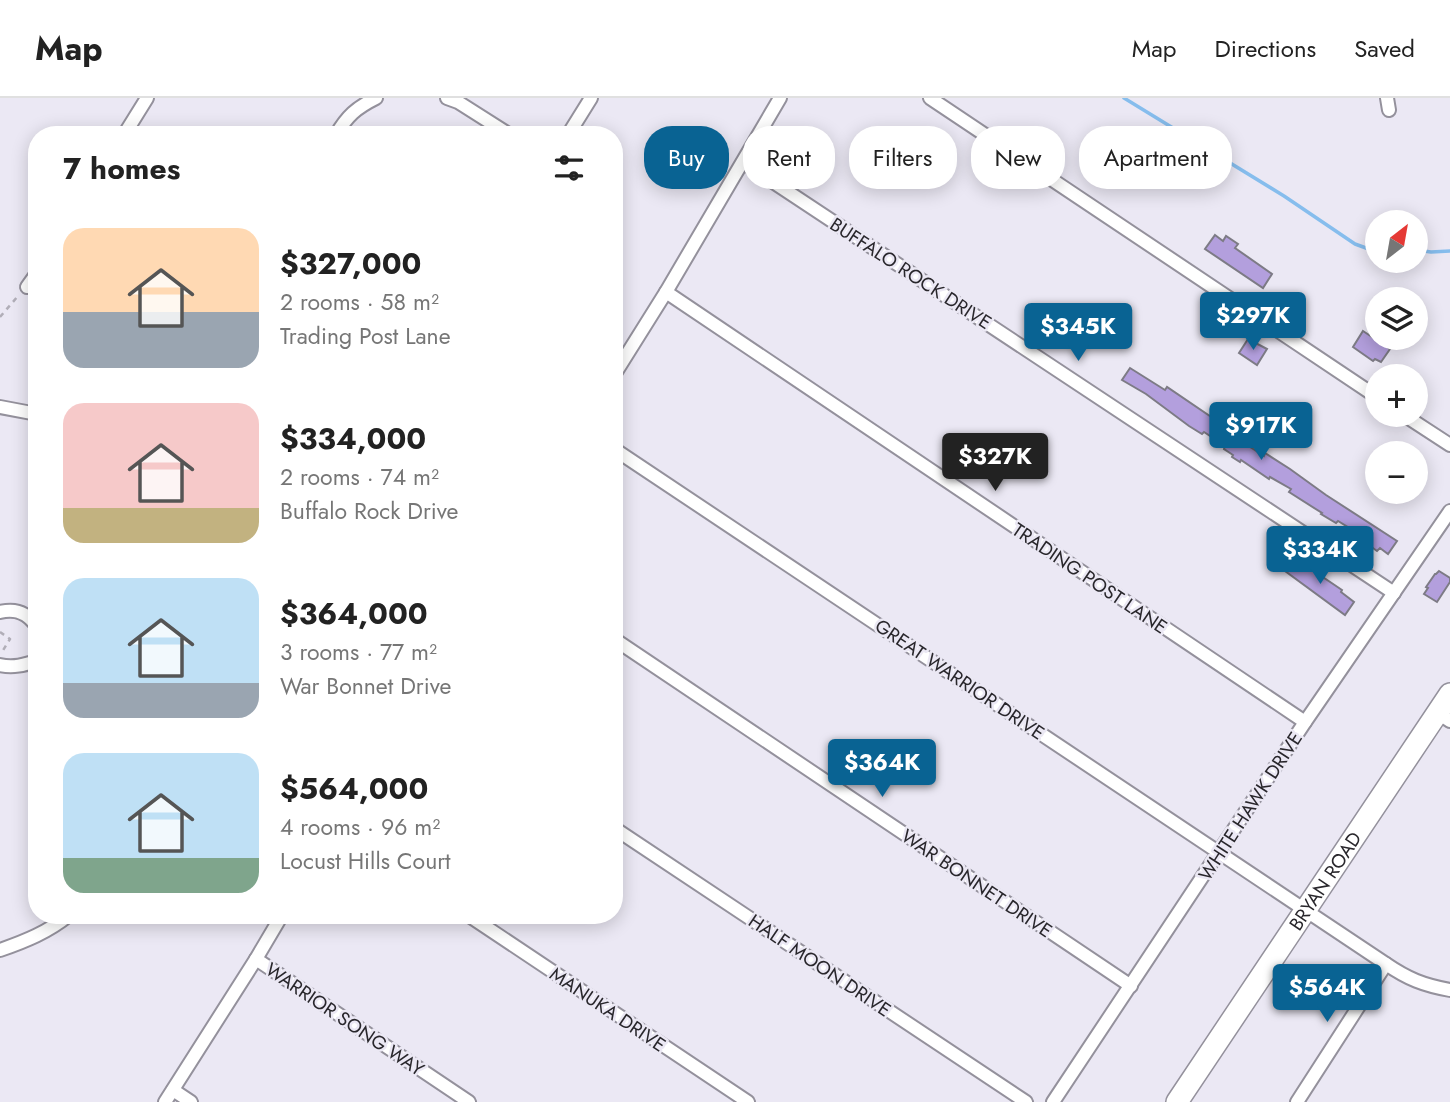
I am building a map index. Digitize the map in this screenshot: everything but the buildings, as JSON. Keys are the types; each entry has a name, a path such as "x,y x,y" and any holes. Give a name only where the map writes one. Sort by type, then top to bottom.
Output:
{"main road":[{"name":"BRYAN ROAD","path":"1177,1102 1306,910 1444,717 1450,694"}],"street":[{"path":"130,126 147,98"},
{"path":"341,126 360,106 376,98"},
{"path":"447,98 496,126"},
{"path":"574,126 591,98"},
{"path":"930,98 1365,389"},
{"path":"762,126 775,100"},
{"path":"623,361 743,162"},
{"name":"BUFFALO ROCK DRIVE","path":"784,189 1394,593"},
{"name":"TRADING POST LANE","path":"666,292 1305,722"},
{"path":"0,407 28,412"},
{"path":"1423,427 1450,445"},
{"name":"GREAT WARRIOR DRIVE","path":"623,455 1408,979 1450,990"},
{"name":"WHITE HAWK DRIVE","path":"1053,1102 1305,722 1450,511"},
{"path":"0,612 13,610 28,616"},
{"name":"WAR BONNET DRIVE","path":"623,645 1131,986"},
{"path":"0,665 9,667 28,664"},
{"name":"HALF MOON DRIVE","path":"623,834 1026,1102"},
{"path":"0,950 27,941 57,924"},
{"path":"166,1102 277,924"},
{"name":"MANUKA DRIVE","path":"481,924 748,1102"},
{"name":"WARRIOR SONG WAY","path":"256,959 469,1102"},
{"path":"1297,1102 1385,964"},
{"path":"173,1090 191,1102"}],"path":[{"path":"0,317 23,289 27,288"},
{"path":"0,632 10,639 0,656"}],"waterway":[{"path":"1124,98 1284,196 1355,244 1365,248"},
{"path":"1428,252 1450,251"}]}
